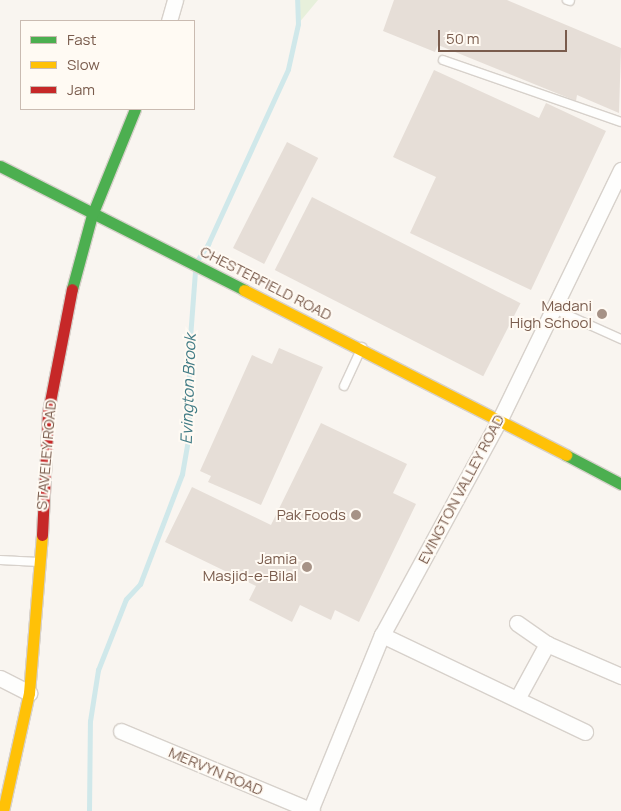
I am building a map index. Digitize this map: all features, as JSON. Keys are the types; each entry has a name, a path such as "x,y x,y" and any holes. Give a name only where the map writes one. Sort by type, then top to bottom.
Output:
{"street":[{"path":"170,20 175,0"},
{"name":"STAVELEY ROAD","path":"3,811 29,693 48,412 69,299 92,215 135,110"},
{"name":"CHESTERFIELD ROAD","path":"0,166 92,215 362,347 621,484"},
{"name":"EVINGTON VALLEY ROAD","path":"311,811 382,635 500,419 552,308 621,170"},
{"path":"517,623 547,644 621,676"},
{"path":"382,635 585,732"},
{"path":"517,699 547,644"},
{"path":"0,678 29,693"},
{"name":"MERVYN ROAD","path":"120,731 311,811"}],"lane":[{"path":"443,60 621,122"},
{"path":"552,308 621,339"},
{"path":"344,386 362,347"},
{"path":"0,560 39,562"}],"green space":[{"path":"297,0 318,0 298,24"}],"building":[{"path":"394,0 507,0 621,48 619,113 577,95 576,101 438,45 435,52 383,31"},
{"path":"434,70 539,118 546,103 606,131 531,290 410,233 436,177 393,157"},
{"path":"287,142 318,158 264,264 233,248"},
{"path":"312,197 520,303 483,376 275,270"},
{"path":"279,348 323,367 261,505 208,482 211,476 200,471 252,355 272,364"},
{"path":"321,423 407,464 393,493 416,504 359,622 335,610 331,620 300,605 292,622 249,600 256,586 165,542 192,487 271,525"}],"waterway":[{"name":"Evington Brook","path":"196,262 208,244 288,69 298,24 297,0"},
{"name":"Evington Brook","path":"89,811 90,721 98,670 126,599 140,584 182,474 189,434 189,351 195,272"}],"traffic: fast":[{"path":"72,289 92,215 135,110"},
{"path":"0,166 244,290"},
{"path":"566,455 621,484"}],"traffic: slow":[{"path":"244,290 566,455"},
{"path":"3,811 29,693 42,535"}],"traffic: jam":[{"path":"42,535 48,412 72,289"}],"place":[{"name":"Madani High School","path":"602,314"},
{"name":"Pak Foods","path":"356,515"},
{"name":"Jamia Masjid-e-Bilal","path":"307,567"}]}
